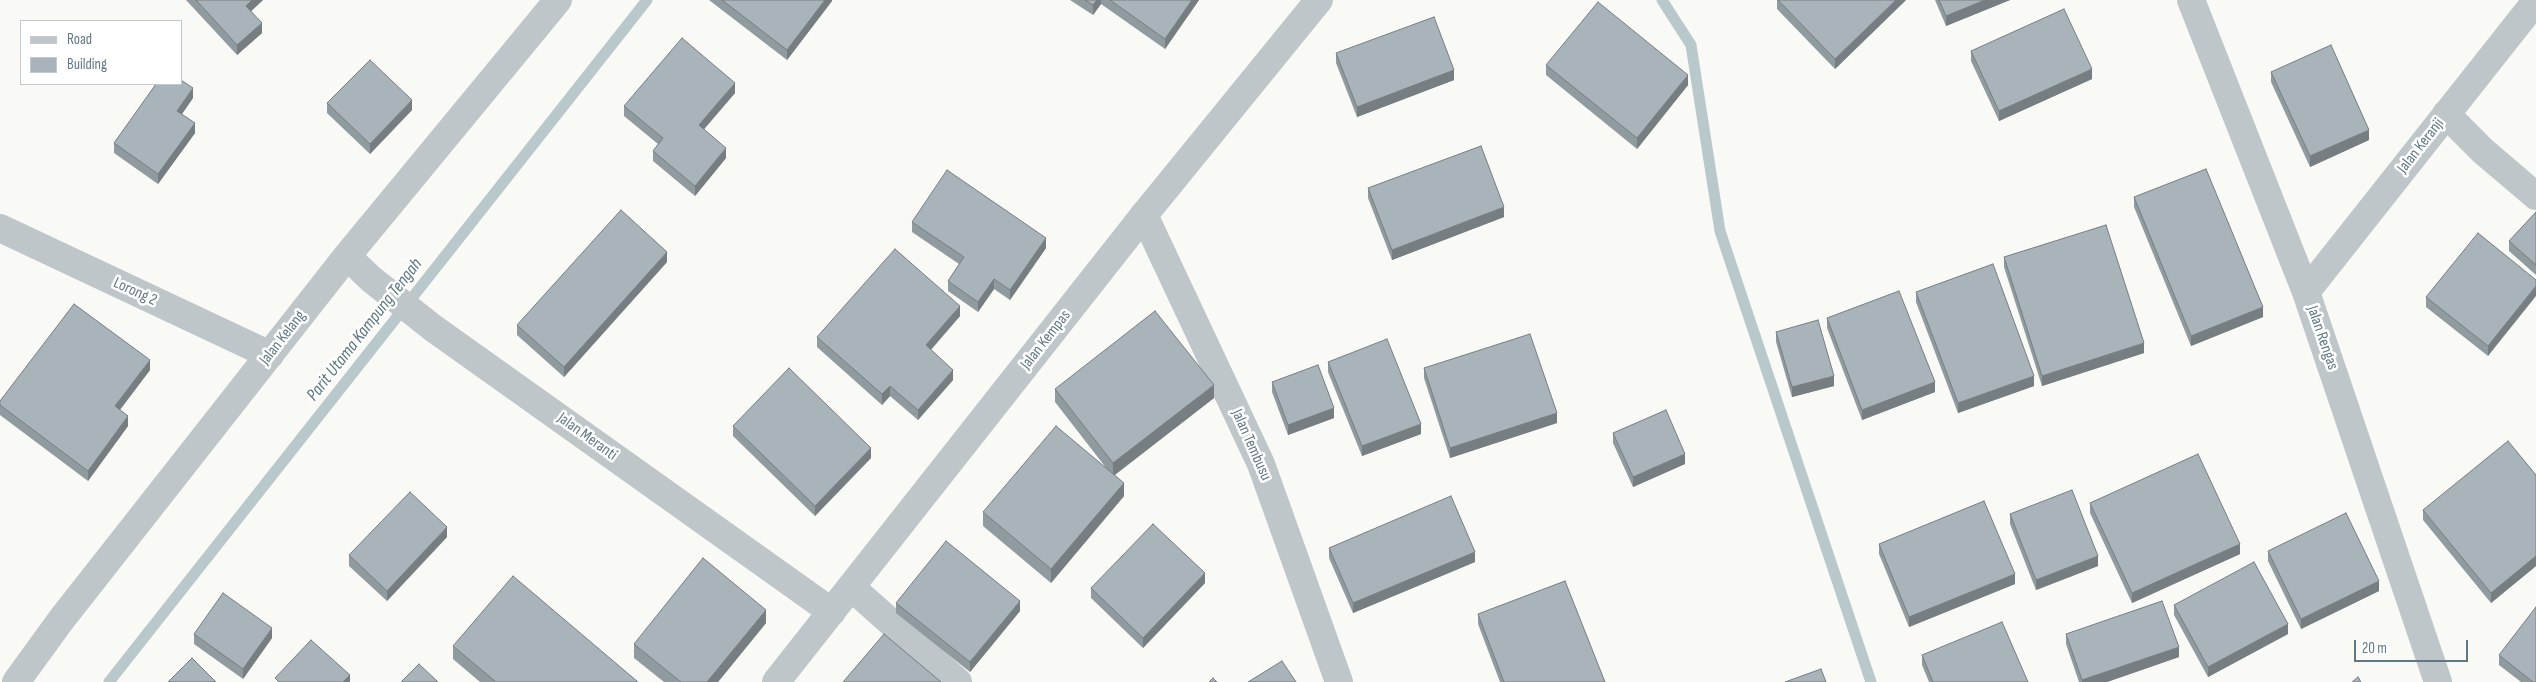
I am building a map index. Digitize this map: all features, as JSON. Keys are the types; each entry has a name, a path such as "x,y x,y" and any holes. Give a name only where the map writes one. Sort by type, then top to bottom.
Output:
{"street":[{"name":"Jalan Kelang","path":"16,682 61,620 347,256 558,0"},
{"name":"Jalan Kempas","path":"776,682 1144,215 1319,0"},
{"name":"Jalan Rengas","path":"2191,0 2306,292 2438,682"},
{"name":"Jalan Keranji","path":"2306,292 2536,0"},
{"path":"2446,114 2483,151 2536,196"},
{"name":"Jalan Tembusu","path":"1144,215 1261,464 1339,682"},
{"name":"Lorong 2","path":"0,228 270,355"},
{"name":"Jalan Meranti","path":"347,256 370,279 433,328 832,612"},
{"path":"852,587 958,682"}],"building":[{"path":"196,0 252,0 246,6 262,23 237,45"},
{"path":"722,0 825,0 787,50"},
{"path":"1085,0 1097,0 1093,5"},
{"path":"1110,0 1192,0 1165,39"},
{"path":"1778,0 1896,0 1835,59"},
{"path":"1939,0 1985,0 1946,16"},
{"path":"1598,2 1688,75 1637,138 1546,65"},
{"path":"2064,9 2092,69 1999,111 1971,51"},
{"path":"1434,17 1454,70 1357,107 1336,53"},
{"path":"682,38 735,83 699,125 726,148 695,186 653,151 663,138 624,106"},
{"path":"2331,45 2369,130 2310,156 2271,72"},
{"path":"370,60 412,100 370,144 327,103"},
{"path":"182,81 193,88 177,111 195,123 158,174 114,143 155,85 182,85"},
{"path":"1481,146 1504,207 1392,250 1368,188"},
{"path":"2206,169 2263,307 2191,336 2134,197"},
{"path":"947,170 1046,238 1010,290 994,279 978,302 948,281 964,257 912,222"},
{"path":"621,210 667,252 564,367 517,325"},
{"path":"2536,212 2536,265 2509,241"},
{"path":"2106,225 2144,343 2042,376 2004,257"},
{"path":"2478,233 2536,280 2536,286 2488,346 2426,297"},
{"path":"895,249 960,306 926,345 953,370 918,410 890,386 882,394 817,337"},
{"path":"1993,264 2034,376 1958,403 1916,292"},
{"path":"1899,291 1935,382 1862,410 1827,318"},
{"path":"74,304 150,360 115,406 128,416 88,471 0,405 0,401"},
{"path":"1155,311 1214,385 1113,463 1055,389"},
{"path":"1818,320 1834,376 1792,387 1776,332"},
{"path":"1530,334 1557,413 1450,448 1424,368"},
{"path":"1387,339 1421,424 1362,446 1328,362"},
{"path":"1318,365 1334,408 1288,425 1272,382"},
{"path":"789,368 871,448 815,506 733,426"},
{"path":"1666,410 1685,454 1633,477 1613,433"},
{"path":"1056,426 1124,483 1051,569 983,512"},
{"path":"2508,441 2536,475 2536,556 2491,593 2423,510"},
{"path":"2198,454 2240,544 2132,593 2090,503"},
{"path":"2072,490 2098,556 2036,580 2010,514"},
{"path":"410,492 447,527 387,591 349,555"},
{"path":"1451,496 1475,552 1353,603 1329,548"},
{"path":"1984,501 2015,574 1909,617 1879,544"},
{"path":"2346,513 2379,581 2301,619 2268,551"},
{"path":"1153,524 1205,573 1143,638 1091,588"},
{"path":"946,541 1020,601 970,662 896,603"},
{"path":"703,558 766,610 707,682 681,682 634,644"},
{"path":"2254,562 2288,624 2208,667 2174,605"},
{"path":"513,576 638,682 496,682 453,646"},
{"path":"1565,581 1605,682 1504,682 1478,614"},
{"path":"223,593 272,628 243,669 194,634"},
{"path":"2162,601 2179,647 2082,680 2066,634"},
{"path":"2536,607 2536,682 2533,682 2499,655"},
{"path":"2002,622 2028,682 1933,682 1922,655"},
{"path":"884,634 941,682 843,682"},
{"path":"311,640 350,675 343,682 279,682 275,678"},
{"path":"192,658 216,682 168,682"},
{"path":"1282,661 1296,682 1248,682"},
{"path":"419,664 438,682 401,682"},
{"path":"1821,669 1826,682 1785,682"},
{"path":"2358,677 2361,682 2352,682"},
{"path":"1213,678 1217,682 1209,682"}],"waterway":[{"name":"Parit Utama Kampung Tengah","path":"109,682 647,0"},
{"path":"1662,0 1691,45 1720,231 1871,682"}]}
